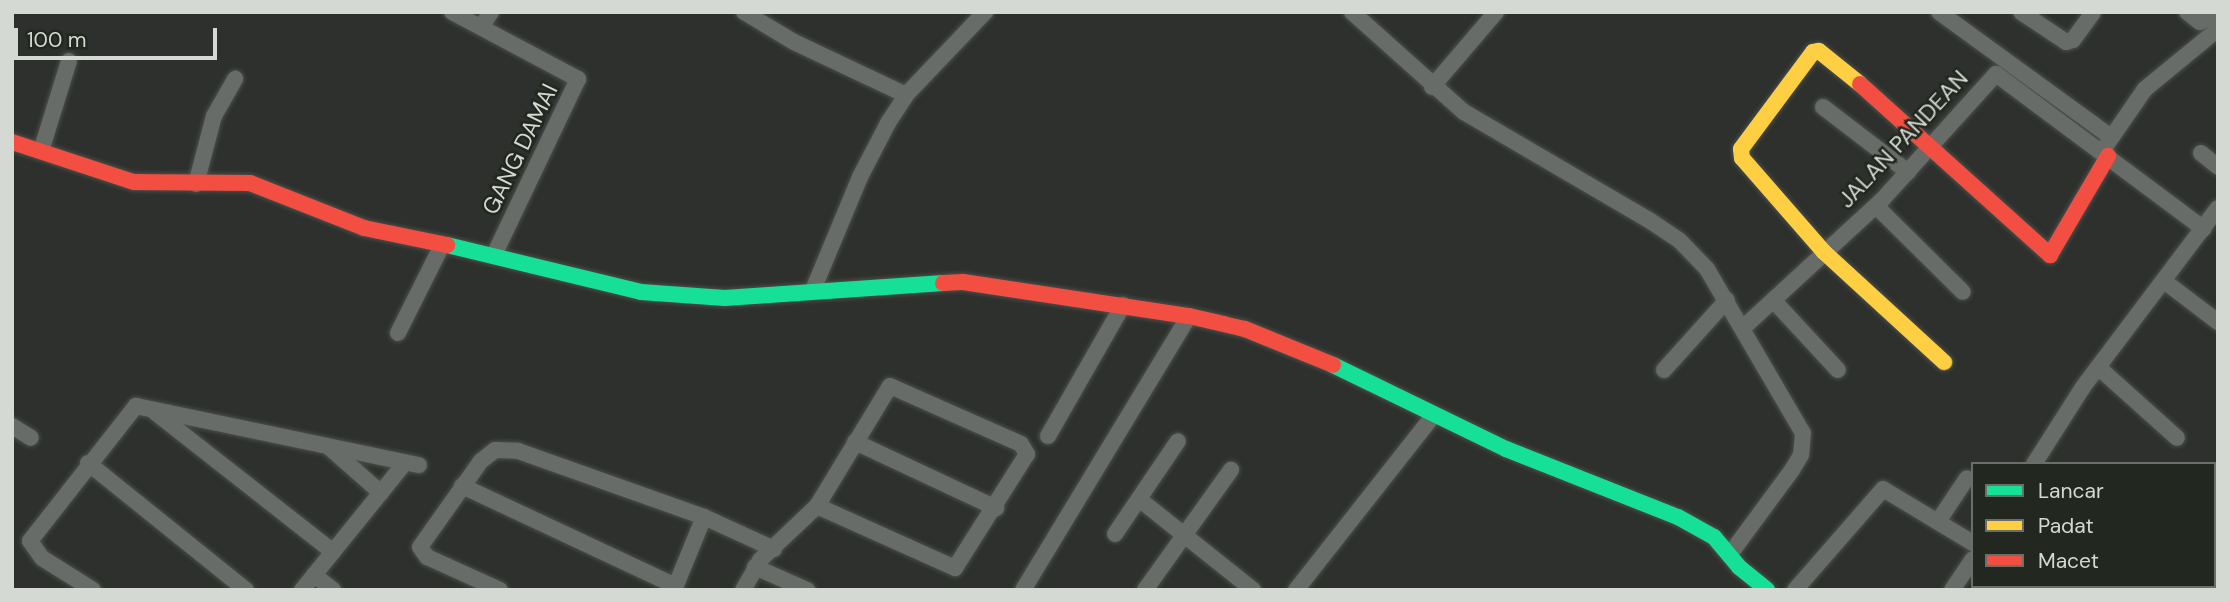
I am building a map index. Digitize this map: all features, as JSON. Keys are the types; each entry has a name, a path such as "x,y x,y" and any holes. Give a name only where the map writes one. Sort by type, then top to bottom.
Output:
{"street":[{"name":"GANG DAMAI","path":"452,12 578,79 494,255"},
{"path":"481,27 491,12"},
{"path":"813,290 873,148 906,95 985,12"},
{"path":"1352,12 1432,87 1499,135 1679,241 1707,269 1745,326 1799,422 1803,443 1792,470 1730,554"},
{"path":"1432,87 1496,12"},
{"path":"1939,12 2111,136"},
{"path":"2021,12 2057,40 2066,42 2073,40 2093,12"},
{"path":"2187,12 2200,22 2218,13"},
{"path":"752,14 906,95"},
{"path":"1944,362 1824,252 1749,171 1741,154 1777,101 1817,50 1932,145 2050,255 2110,158 2111,136 2145,89 2218,29"},
{"path":"41,148 69,61"},
{"name":"JALAN PANDEAN","path":"1745,326 1876,205 1996,74 2110,158"},
{"path":"196,177 214,116 235,79"},
{"path":"1823,107 1908,172"},
{"path":"12,142 41,148 134,182 196,177 250,183 364,229 494,255 663,295 725,298 963,282 1189,316 1292,345 1433,416 1678,517 1714,537 1767,590"},
{"path":"2201,153 2218,167"},
{"path":"2110,158 2204,229"},
{"path":"1876,205 1963,292"},
{"path":"2035,462 2098,367 2218,208"},
{"path":"398,333 442,244"},
{"path":"2164,281 2218,322"},
{"path":"1664,370 1727,300"},
{"path":"1774,301 1838,370"},
{"path":"1048,436 1123,305"},
{"path":"1023,590 1189,316"},
{"path":"2098,367 2176,438"},
{"path":"743,590 755,567 817,506 884,390 898,386 1024,447 1024,461 955,568 817,506"},
{"path":"93,590 42,558 30,544 88,463 131,410 141,405 151,410 333,552"},
{"path":"151,410 412,464 382,493 303,589"},
{"path":"1296,590 1433,416"},
{"path":"12,426 31,438"},
{"path":"1115,534 1178,441"},
{"path":"855,442 996,508"},
{"path":"328,447 382,493"},
{"path":"500,590 427,557 420,549 486,455 507,450 704,517 774,549"},
{"path":"88,463 246,590"},
{"path":"1146,590 1231,470"},
{"path":"1939,520 1967,478"},
{"path":"462,486 674,588 704,517"},
{"path":"1795,590 1883,489 1939,520 1971,542"},
{"path":"1139,499 1254,590"},
{"path":"1952,590 1971,562"},
{"path":"755,567 807,590"},
{"path":"314,575 333,590"}],"traffic: fast":[{"path":"447,245 641,292 725,298 943,283"},
{"path":"1333,365 1506,449 1678,517 1714,537 1739,567 1767,590"}],"traffic: slow":[{"path":"1860,84 1819,51 1813,52 1741,149 1742,158 1824,252 1944,362"}],"traffic: jam":[{"path":"1860,84 2050,255 2108,156"},
{"path":"12,142 134,182 250,183 364,228 447,245"},
{"path":"943,283 963,282 1189,316 1245,329 1333,365"}]}
